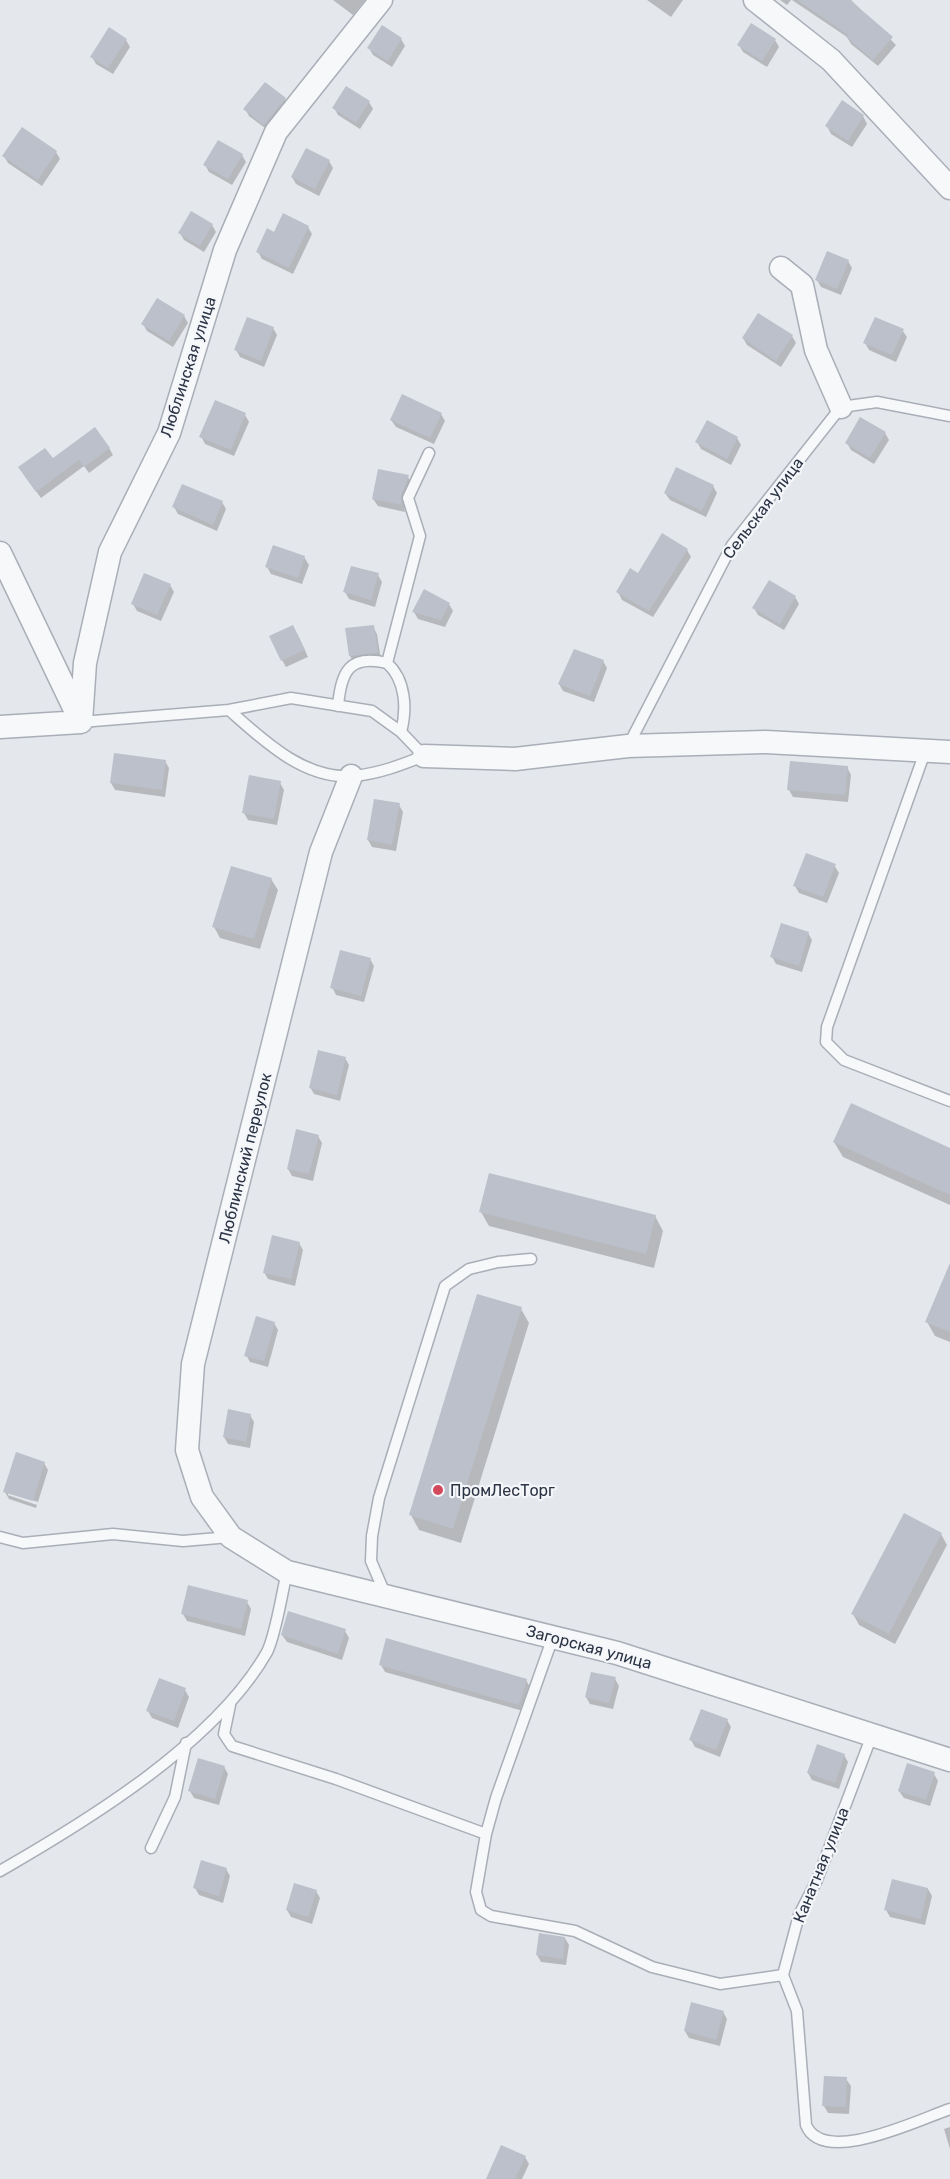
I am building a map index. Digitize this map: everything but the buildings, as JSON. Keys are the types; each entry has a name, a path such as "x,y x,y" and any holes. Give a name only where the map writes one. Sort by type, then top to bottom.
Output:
{"street":[{"name":"Люблинская улица","path":"81,722 85,663 110,552 169,434 225,250 276,132 381,0"},
{"path":"755,0 831,60 950,188"},
{"path":"781,267 802,285 816,350 841,407"},
{"path":"0,553 81,722 0,727"},
{"path":"424,756 515,759 628,746 766,742 950,752"},
{"name":"Люблинский переулок","path":"231,1537 202,1497 187,1450 193,1364 321,852 351,776"},
{"name":"Загорская улица","path":"231,1537 287,1572 617,1653 950,1760"}],"lane":[{"path":"841,407 877,402 950,416"},
{"name":"Сельская улица","path":"628,746 732,545 841,407"},
{"path":"387,663 420,536 408,498 429,453"},
{"path":"338,706 344,673 354,664 371,660 387,663 397,672 402,692 406,715 401,732"},
{"path":"81,722 229,710 291,698 372,711 401,732 424,756 379,772 351,776 328,775 279,754 229,710"},
{"path":"926,749 827,1028 826,1042 844,1060 950,1101"},
{"path":"386,1596 371,1561 372,1536 379,1498 445,1286 469,1269 498,1262 531,1259"},
{"path":"0,1537 23,1543 113,1534 183,1541 231,1537"},
{"path":"0,1871 140,1782 230,1705 268,1650 287,1572"},
{"path":"553,1637 496,1798 486,1834 476,1892 481,1910 491,1916 575,1931 652,1967 720,1984 783,1975 797,2011 806,2126 810,2135 820,2141 863,2141 950,2109"},
{"path":"230,1705 224,1734 232,1746 336,1779 486,1834"},
{"name":"Канатная улица","path":"783,1975 799,1915 817,1880 873,1735"},
{"path":"151,1848 175,1797 186,1743"}],"place":[{"name":"ПромЛесТорг","path":"438,1490"}]}
